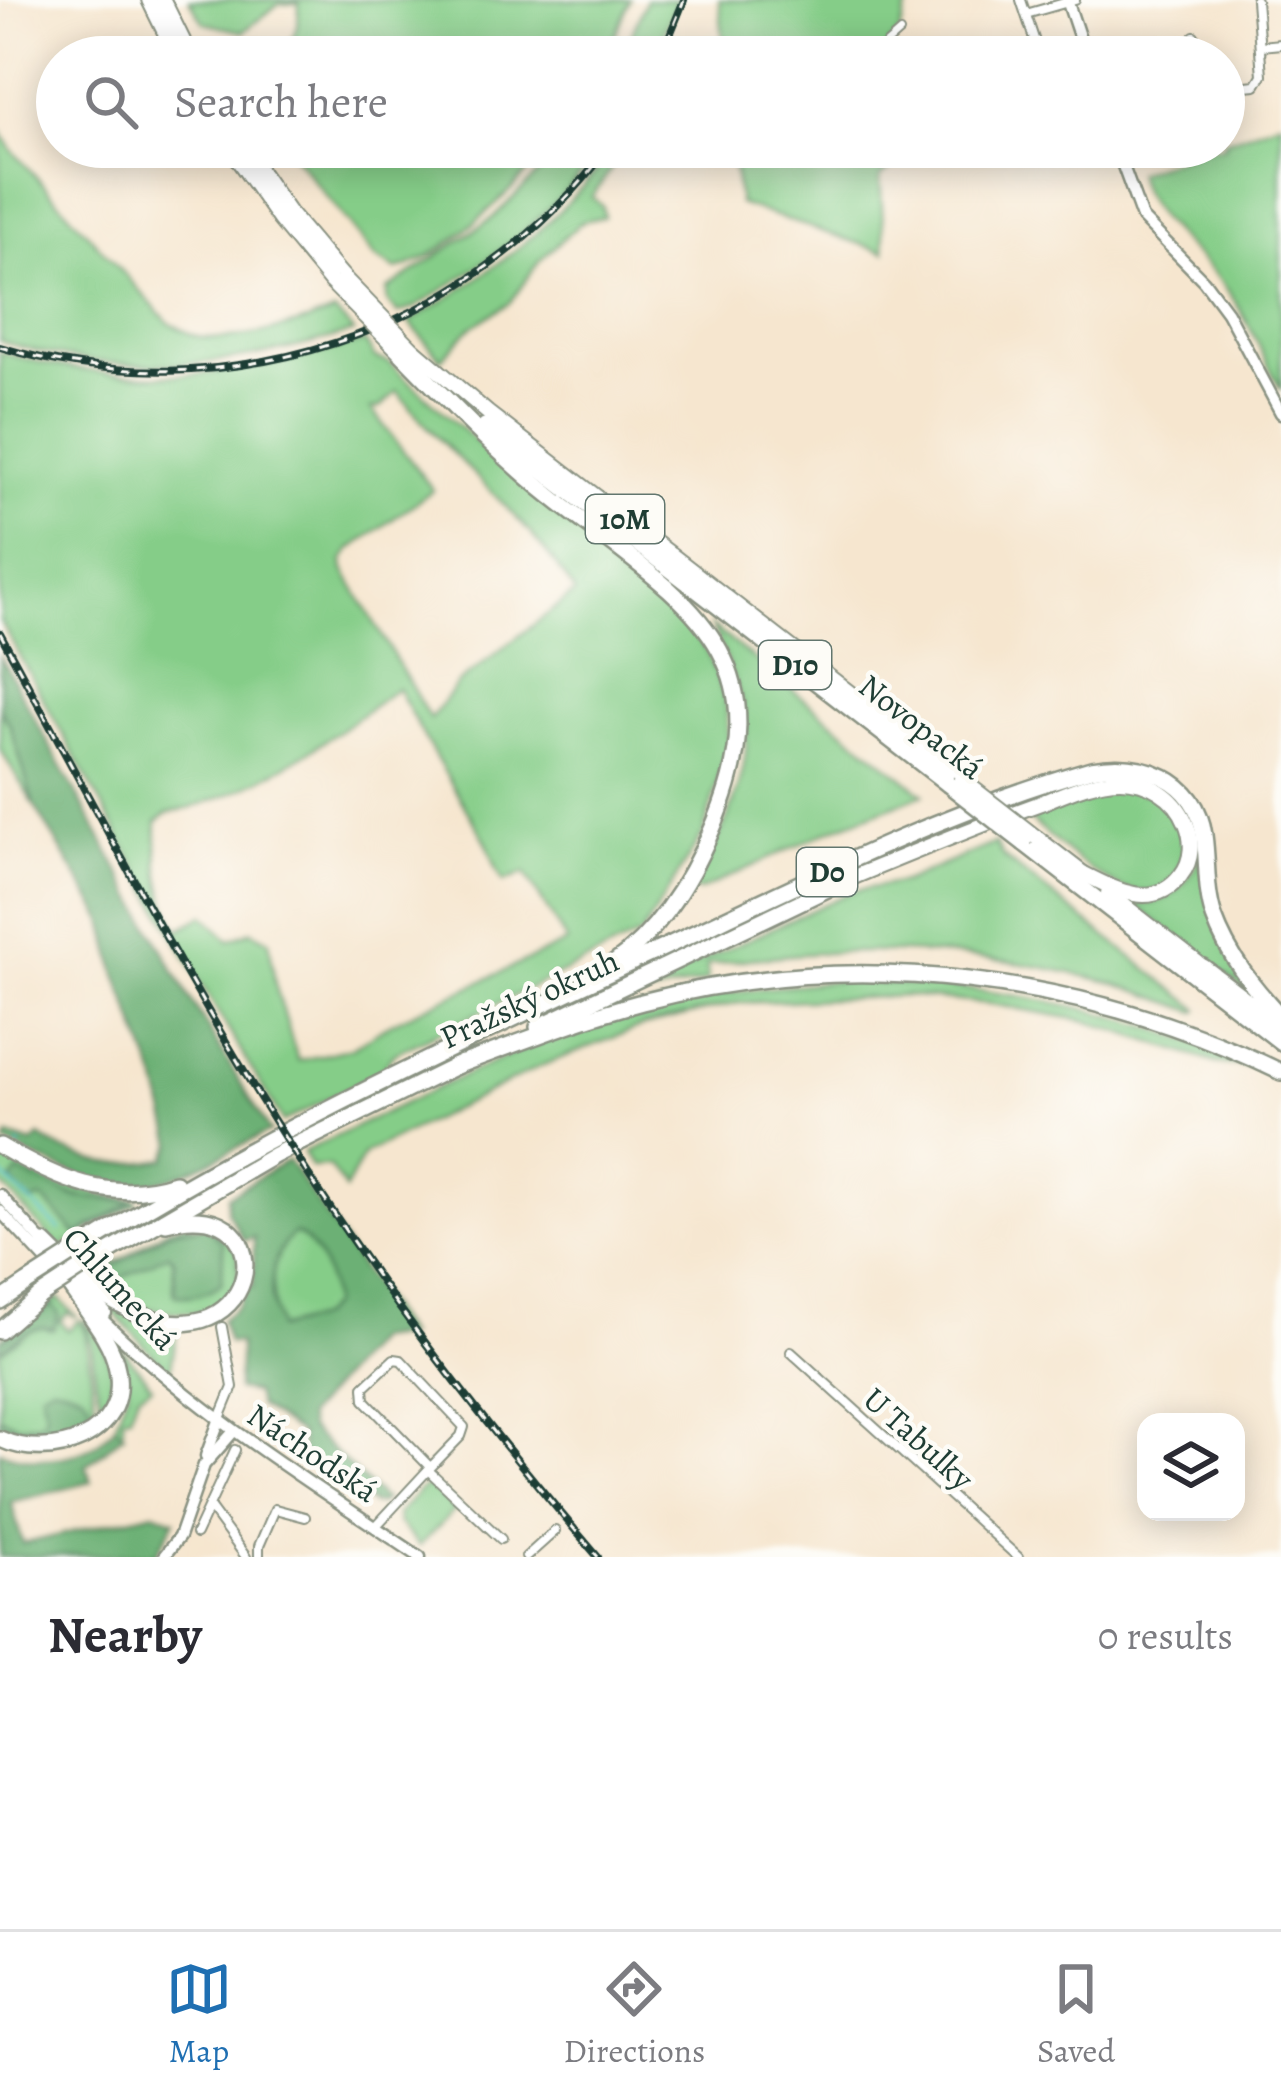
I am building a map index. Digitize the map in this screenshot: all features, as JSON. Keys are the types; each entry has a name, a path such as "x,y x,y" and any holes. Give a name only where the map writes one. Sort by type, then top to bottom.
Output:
{"highway":[{"path":"149,0 167,36"},
{"path":"163,0 180,36"},
{"name":"Novopacká","path":"243,168 269,206 337,280 479,421 1031,840 1281,1042"},
{"name":"Novopacká","path":"258,168 337,280"},
{"path":"406,351 524,473 687,603 714,640 734,694 737,737 729,785 693,867 645,939 569,992"},
{"name":"Pražský okruh","path":"0,1327 89,1253 218,1166 569,992 858,859 1091,769 1123,765 1150,769 1189,799 1203,829 1208,894 1220,932 1236,963 1281,1017"},
{"name":"Pražský okruh","path":"0,1301 27,1282 146,1229 275,1155 844,881 1028,807 1110,781 1145,784 1172,802 1188,830 1188,862 1174,883 1148,895 1124,893 1082,873"},
{"name":"Novopacká","path":"1031,840 1082,873 1281,1027"},
{"path":"453,1067 613,1010 689,991 772,979 869,974 956,978 1101,1004 1194,1034 1281,1072"},
{"path":"0,1146 69,1181 116,1192 158,1188 218,1166"},
{"path":"44,1243 88,1284 142,1314 198,1321 234,1302 243,1286 245,1264 227,1228 199,1217 146,1229"},
{"path":"0,1439 36,1448 70,1445 91,1435 110,1411 118,1383 116,1364 71,1288"}],"main road":[{"path":"1070,0 1080,36"},
{"path":"1124,168 1142,218 1204,280 1227,312 1281,413"},
{"name":"Chlumecká","path":"0,1195 179,1389"},
{"name":"Chlumecká","path":"0,1211 133,1350 179,1389"},
{"name":"Náchodská","path":"179,1389 420,1557"},
{"path":"164,1557 176,1542 219,1421"},
{"path":"203,1470 234,1431"}],"street":[{"path":"1022,0 1033,36"},
{"path":"1026,14 1070,0"},
{"path":"1245,86 1256,85 1262,75 1256,0"},
{"path":"895,36 900,32"},
{"path":"1262,46 1281,44"},
{"path":"219,1421 233,1388 222,1327"},
{"name":"U Tabulky","path":"791,1352 1018,1557"},
{"path":"375,1527 429,1469 460,1436 464,1427 401,1360 394,1359 364,1387 364,1400 429,1469 501,1539"},
{"path":"196,1534 236,1450"},
{"path":"203,1470 222,1482"},
{"path":"210,1508 246,1557"},
{"path":"259,1557 274,1509 305,1517"},
{"path":"526,1557 555,1531"}],"green space":[{"path":"189,0 630,0 615,36 294,36 299,3 279,4 243,32 204,23"},
{"path":"646,0 677,0 662,36 631,36"},
{"path":"719,0 910,0 897,36 723,36"},
{"path":"1281,121 1281,390 1231,295 1160,219 1136,173 1150,168 1245,168 1245,134"},
{"path":"0,130 12,150 168,322 194,335 226,338 335,312 354,332 264,354 178,364 91,361 0,341"},
{"path":"304,168 530,168 500,200 436,252 396,270 375,257"},
{"path":"544,168 586,168 539,218 468,273 414,308 398,313 387,302 387,290 491,219"},
{"path":"598,168 612,168 592,197 602,206 604,217 583,221 539,261 510,303 471,327 441,359 409,322 521,245"},
{"path":"734,168 891,168 880,177 885,252 739,204"},
{"path":"365,341 375,358 388,362 519,480 679,609 708,654 726,702 729,743 703,834 641,935 393,1054 381,1071 283,1122 0,621 0,352 95,372 140,375 227,371","holes":["397,391 513,514 575,593 458,683 430,719 343,561 351,549 433,490 371,409 380,408","397,688 484,838 504,882 525,873 567,942 391,1023 352,1048 298,1061 275,984 269,940 252,931 229,940 204,915 179,930 160,877 157,821 290,763"]},
{"path":"712,626 924,794 837,827 699,891 691,889 725,825 746,752 742,704"},
{"path":"0,656 188,995 270,1132 167,1179 125,1184 104,1181 5,1143 9,1136 32,1144 39,1137 86,1158 115,1164 166,1159 173,1144 158,1083 117,975 104,921 34,805 10,725 0,708"},
{"path":"0,708 10,725 34,805 0,749"},
{"path":"1135,784 1171,807 1183,835 1177,873 1159,889 1145,892 1114,884 1026,816 1106,785"},
{"path":"995,843 1003,857 1197,1012 1113,983 1052,969 905,952 806,954 707,965 707,981 601,1007 853,891 903,882"},
{"path":"1199,858 1246,990 1134,904 1157,902 1175,893"},
{"path":"834,981 942,987 1045,1001 1147,1026 1247,1066 1216,1063 1087,1021 991,1004 907,996 738,1003 643,1026 543,1065 364,1154 345,1189 329,1166 311,1167 303,1152 491,1063 607,1018 690,998"},
{"path":"0,1155 65,1184 137,1203 60,1248 0,1183","holes":["54,1189 98,1202 129,1203 77,1235 43,1199"]},
{"path":"288,1160 407,1336 374,1340 307,1416 309,1428 384,1500 379,1504 372,1504 302,1455 300,1434 258,1406 255,1393 237,1390 238,1343 228,1343 221,1320 253,1287 254,1237 244,1241 227,1211 228,1196","holes":["295,1233 322,1264 331,1305 318,1318 278,1329 273,1271 283,1246"]},
{"path":"18,1172 75,1197 132,1202 77,1235 43,1199 29,1202 11,1181"},
{"path":"185,1223 227,1235 238,1256 238,1284 212,1312 148,1308 91,1280 168,1228","holes":["181,1227 223,1242 222,1282 174,1291 173,1259 168,1254 107,1270"]},
{"path":"206,1226 223,1242 222,1282 212,1289 175,1294 174,1259 168,1254 114,1282 106,1281 107,1271 169,1231"},
{"path":"295,1233 322,1264 331,1305 318,1318 277,1329 275,1264"},
{"path":"58,1298 77,1317 68,1313 60,1321 68,1330 79,1320 85,1331 96,1411 105,1407 83,1319 106,1351 111,1369 108,1403 99,1417 85,1429 68,1436 41,1397 46,1414 40,1423 17,1425 0,1417 0,1352 31,1329 50,1330 52,1305 0,1338"},
{"path":"104,1302 178,1326 170,1373"},
{"path":"52,1305 59,1313 54,1329 32,1330 0,1352 0,1341"},
{"path":"122,1348 152,1386 138,1394 130,1415 123,1416 123,1433 115,1425 128,1389"},
{"path":"52,1385 83,1394 90,1405 91,1424 46,1438 0,1427 0,1417 17,1425 40,1423 46,1414 41,1391"},
{"path":"115,1425 124,1434 86,1466 92,1482 11,1502 23,1544 154,1512 175,1520 156,1554 0,1557 0,1451 31,1458 63,1457 92,1446"},
{"path":"0,1427 34,1438 67,1436 33,1443 0,1433"},
{"path":"431,1485 455,1510 419,1546 398,1523 397,1515"}],"waterway":[{"path":"0,1173 60,1230"}],"railway":[{"path":"669,36 684,0"},
{"path":"0,347 84,366 170,371 254,363 336,343 414,310 487,267 552,212 591,168"},
{"path":"0,633 173,950 313,1181 447,1372 598,1557"}]}
